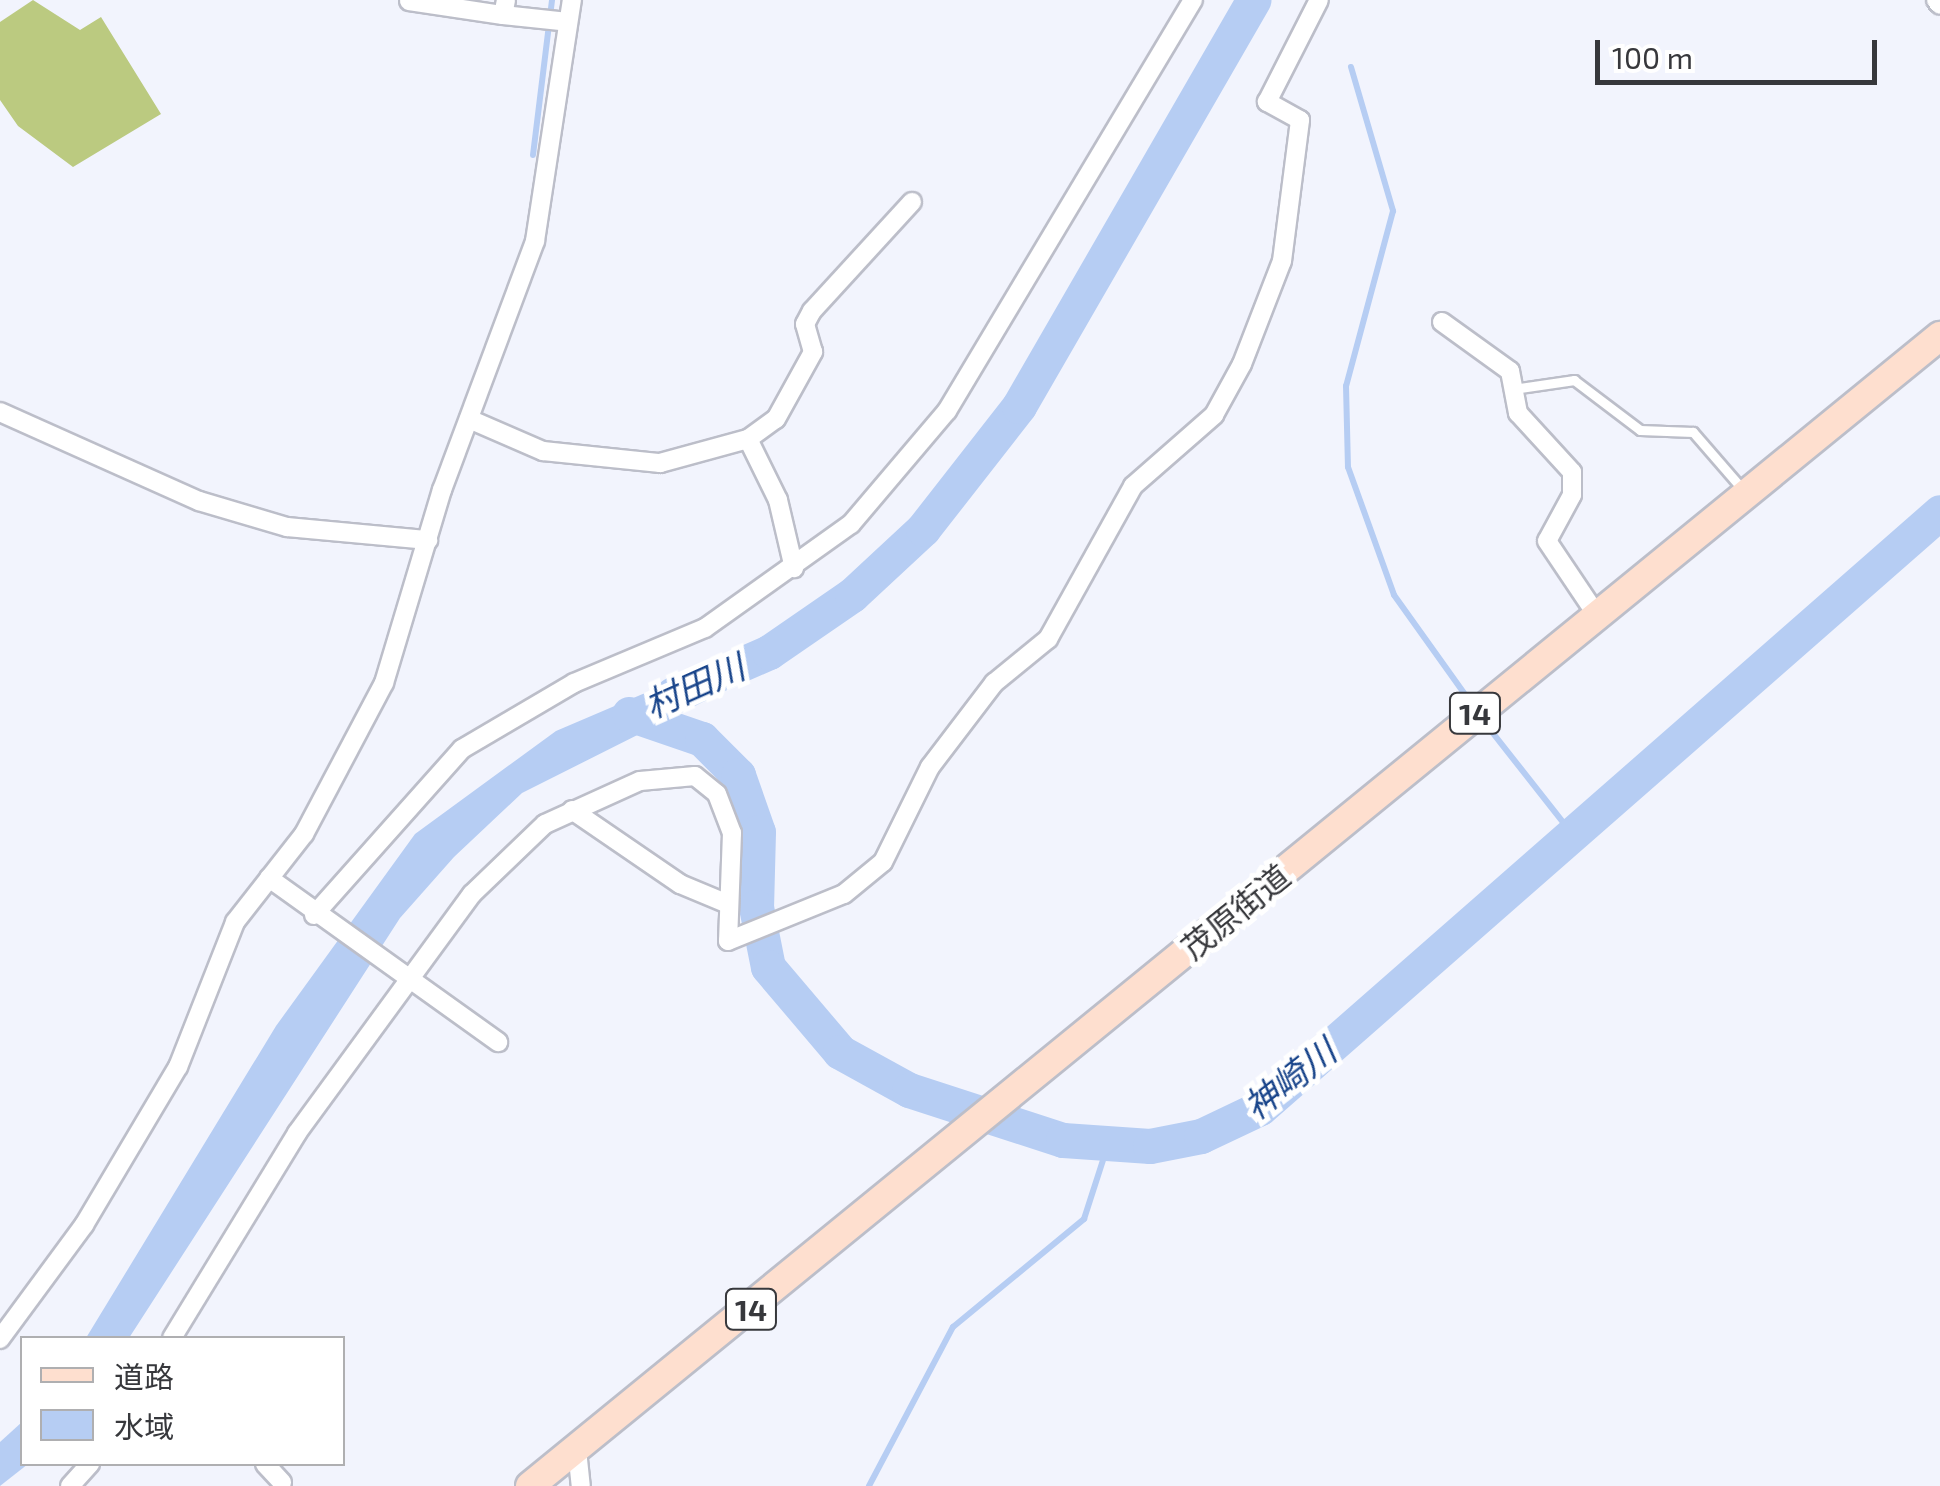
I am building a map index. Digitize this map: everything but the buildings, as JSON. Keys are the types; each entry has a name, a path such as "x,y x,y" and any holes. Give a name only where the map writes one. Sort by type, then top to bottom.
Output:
{"main road":[{"name":"茂原街道","path":"530,1486 1940,336"}],"street":[{"path":"0,1339 84,1225 178,1067 235,922 304,834 384,683 428,540 547,194 572,0"},
{"path":"314,915 462,749 574,683 705,628 794,568 850,524 947,411 1193,0"},
{"path":"173,1336 297,1132 472,894 572,810 657,776 695,776 727,811 728,941 805,903 844,894 884,862 930,767 994,683 1048,639 1133,486 1214,414 1282,261 1300,120 1267,102 1319,0"},
{"path":"409,1 505,7 568,22"},
{"path":"469,419 542,451 660,463 748,440 776,419 814,352 805,324 812,311 912,202"},
{"path":"1442,322 1510,371 1529,429 1572,472 1572,495 1547,541 1596,614"},
{"path":"0,412 199,501 287,527 428,540"},
{"path":"748,440 778,500 794,568"},
{"path":"572,810 680,884 728,904"},
{"path":"270,878 314,915 498,1042"},
{"path":"577,1450 580,1486"},
{"path":"70,1486 88,1466"},
{"path":"268,1466 282,1482"}],"lane":[{"path":"1513,389 1574,380 1640,430 1693,432 1747,494"}],"green space":[{"path":"33,0 80,30 101,17 161,114 73,167 18,126 0,100 0,22"}],"water":[{"path":"713,664 719,694 522,793 454,857 400,918 130,1336 87,1336 276,1026 415,834 556,731"},
{"path":"20,1424 20,1466 25,1466 0,1486 0,1442"}],"waterway":[{"path":"533,155 552,0"},
{"name":"村田川","path":"673,694 769,652 852,595 923,529 1019,406 1253,0"},
{"path":"1351,67 1393,211 1346,386 1348,467 1394,595 1474,707"},
{"name":"神崎川","path":"629,714 702,739 738,775 758,832 756,907 768,967 840,1052 909,1090 1063,1140 1150,1146 1201,1136 1260,1108 1940,512"},
{"path":"1481,718 1574,836"},
{"path":"869,1486 953,1327 1084,1219 1107,1148"}]}
